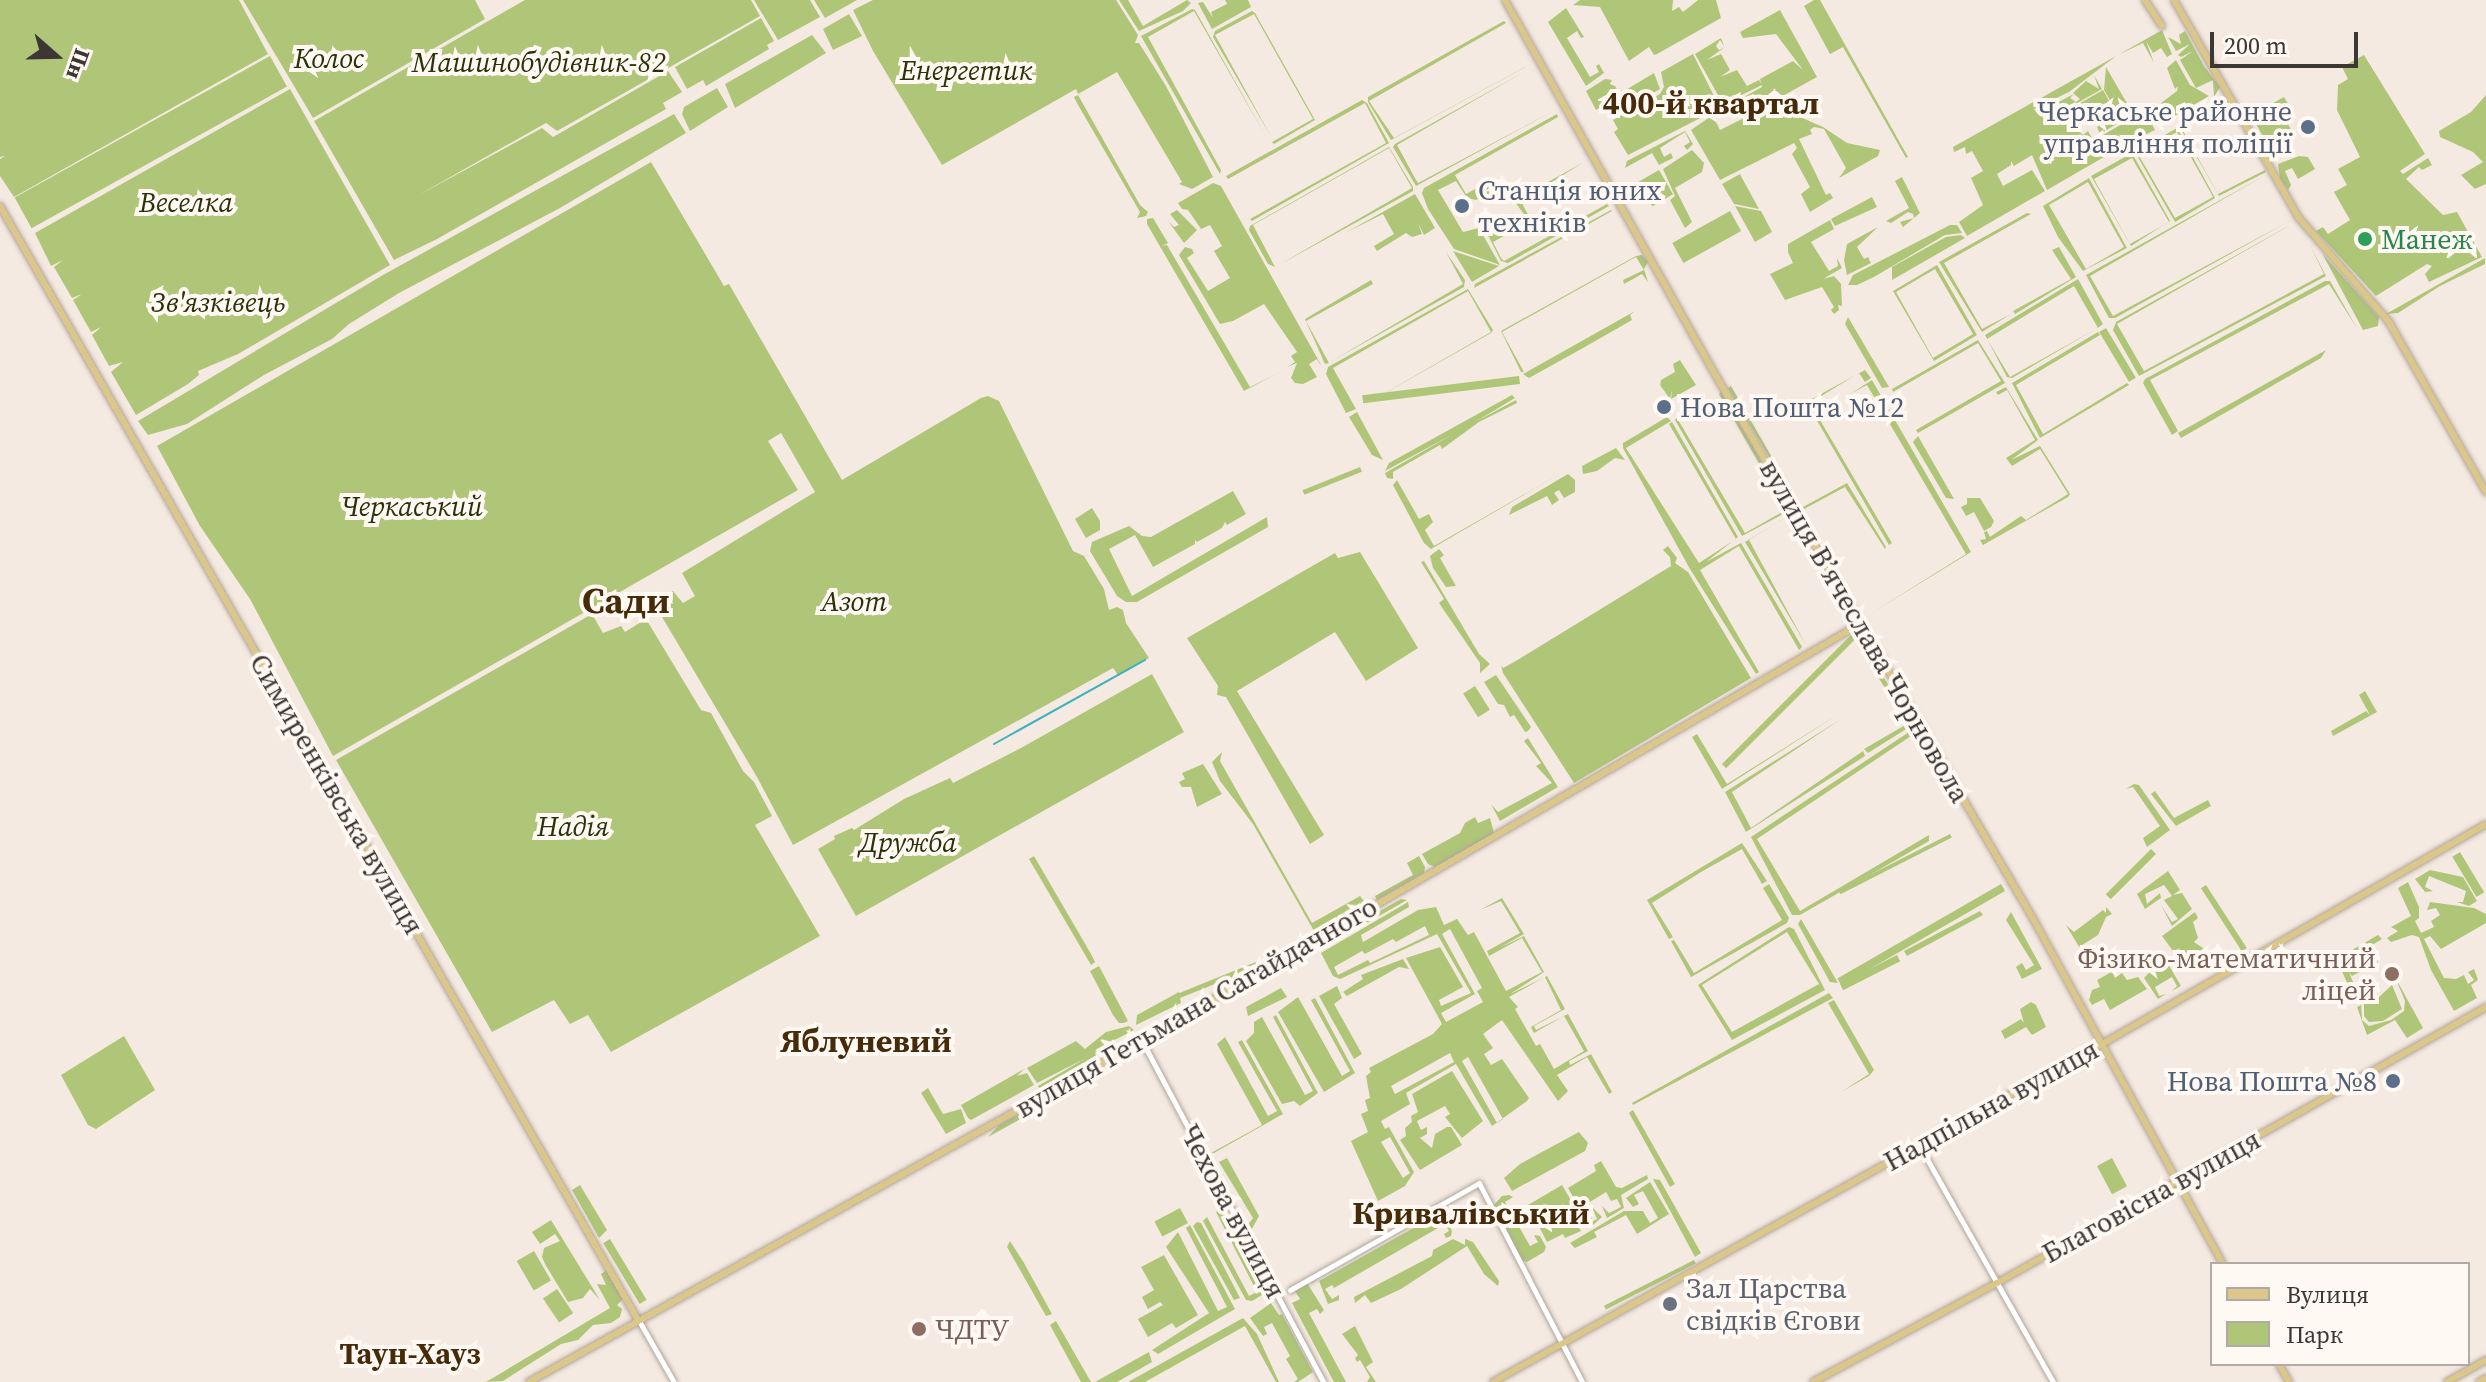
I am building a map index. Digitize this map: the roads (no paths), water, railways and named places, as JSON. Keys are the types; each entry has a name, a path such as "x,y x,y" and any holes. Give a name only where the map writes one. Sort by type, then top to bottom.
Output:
{"main road":[{"name":"вулиця Вʼячеслава Чорновола","path":"1505,0 1860,624 2004,869 2222,1262"},
{"path":"2145,0 2162,26"},
{"path":"2174,0 2299,218 2389,322 2486,492"},
{"name":"Симиренківська вулиця","path":"0,206 638,1320"},
{"name":"вулиця Гетьмана Сагайдачного","path":"529,1382 1142,1041 1860,624"},
{"name":"Надпільна вулиця","path":"1493,1382 2102,1044 2486,824"},
{"name":"Благовісна вулиця","path":"1813,1382 1997,1283 2486,1007"},
{"path":"2447,1382 2486,1360"},
{"path":"2479,1382 2486,1378"}],"street":[{"name":"Чехова вулиця","path":"1142,1041 1323,1382"},
{"path":"1919,1145 2053,1382"},
{"path":"1290,1290 1479,1183 1582,1382"},
{"name":"Симиренківська вулиця","path":"638,1320 674,1382"}],"waterway":[{"path":"994,744 1145,660"}],"place":[{"name":"Черкаське районне управління поліції","path":"2308,127"},
{"name":"Станція юних техніків","path":"1462,206"},
{"name":"Манеж","path":"2365,239"},
{"name":"Нова Пошта №12","path":"1664,407"},
{"name":"Фізико-математичний ліцей","path":"2392,974"},
{"name":"Нова Пошта №8","path":"2393,1081"},
{"name":"Зал Царства свідків Єгови","path":"1670,1304"},
{"name":"ЧДТУ","path":"919,1329"}],"district":[{"name":"400-й квартал","path":"1711,103"},
{"name":"Сади","path":"626,601"},
{"name":"Яблуневий","path":"866,1041"},
{"name":"Кривалівський","path":"1471,1213"},
{"name":"Таун-Хауз","path":"410,1354"}],"park label":[{"name":"Колос","path":"329,58"},
{"name":"Машинобудівник-82","path":"539,62"},
{"name":"Енергетик","path":"966,70"},
{"name":"Веселка","path":"186,202"},
{"name":"Зв'язківець","path":"218,302"},
{"name":"Черкаський","path":"412,506"},
{"name":"Азот","path":"854,601"},
{"name":"Надія","path":"573,826"},
{"name":"Дружба","path":"908,842"}]}
